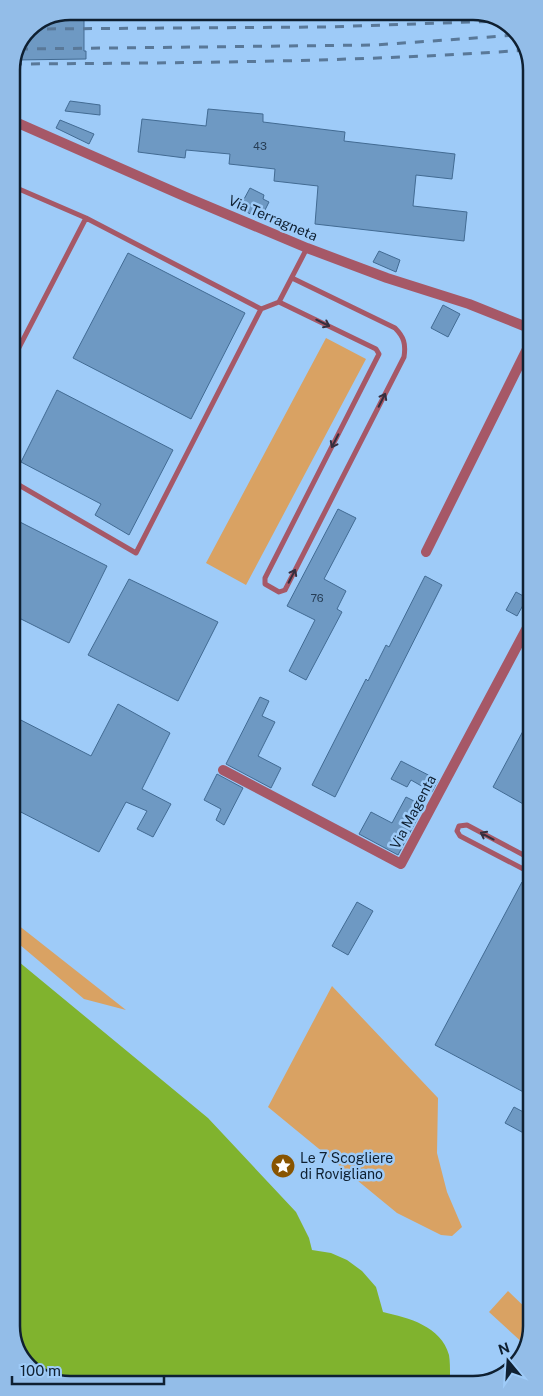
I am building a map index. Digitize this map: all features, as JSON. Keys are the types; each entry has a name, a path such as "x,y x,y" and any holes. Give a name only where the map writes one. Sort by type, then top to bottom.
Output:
{"street":[{"name":"Via Terragneta","path":"20,124 307,248 387,278 469,304 523,326"},
{"path":"426,552 523,357"},
{"name":"Via Magenta","path":"223,770 401,864 523,635"}],"lane":[{"path":"20,189 86,218 261,309"},
{"path":"20,346 86,218"},
{"path":"20,487 136,553 261,309 279,302 307,248"},
{"path":"279,302 376,349 379,354 265,578 265,584 279,592 285,590 404,357 406,347 403,336 395,328 292,278"},
{"path":"523,855 467,825 459,826 457,831 460,836 523,869"}],"shaded area":[{"path":"326,338 366,359 246,585 206,563"},
{"path":"20,927 126,1010 84,999 20,945"},
{"path":"20,963 208,1118 296,1212 309,1238 312,1250 331,1253 347,1260 362,1271 376,1287 383,1312 423,1325 439,1337 449,1355 450,1375 464,1376 67,1376 48,1371 40,1366 25,1348 20,1326"},
{"path":"332,986 438,1098 437,1153 447,1192 462,1227 452,1236 441,1235 397,1213 268,1107"},
{"path":"508,1291 523,1305 523,1326 520,1341 489,1312"}],"building":[{"path":"70,20 84,20 84,51 86,51 86,59 21,60 25,48 37,32 54,23"},
{"path":"70,101 100,105 100,115 65,111"},
{"path":"208,109 263,114 263,122 345,132 344,141 455,154 452,179 416,175 413,206 467,212 464,241 315,224 318,186 274,181 275,169 229,164 230,154 186,150 185,158 138,152 142,119 206,126"},
{"path":"60,120 94,134 89,144 56,128"},
{"path":"250,188 264,195 263,199 269,202 264,212 260,209 256,217 241,209"},
{"path":"379,251 400,260 396,272 373,262"},
{"path":"128,253 245,313 191,419 73,358"},
{"path":"443,305 460,314 448,337 431,328"},
{"path":"57,390 173,450 129,535 95,515 101,504 21,462"},
{"path":"338,509 356,518 324,579 346,591 337,609 342,612 306,680 289,671 315,620 287,606"},
{"path":"20,522 107,566 69,643 20,618"},
{"path":"425,576 442,585 335,797 312,785 366,679 368,681 386,645 389,647"},
{"path":"129,579 218,622 178,701 88,655"},
{"path":"516,592 523,596 523,605 517,616 506,610"},
{"path":"260,697 269,701 262,716 275,722 258,756 281,768 271,788 226,764"},
{"path":"118,704 170,733 142,789 171,804 153,837 137,829 147,811 126,802 99,852 20,812 20,720 91,756"},
{"path":"523,731 523,804 493,787"},
{"path":"401,761 438,780 432,792 411,780 407,787 391,779"},
{"path":"217,774 243,788 224,825 216,820 221,809 204,800"},
{"path":"406,797 424,806 398,855 359,834 371,812 392,823"},
{"path":"522,882 523,1092 435,1045"},
{"path":"357,902 373,911 348,955 332,946"},
{"path":"514,1107 523,1112 523,1133 505,1123"}],"railway":[{"path":"42,29 326,27 485,22"},
{"path":"25,49 375,45 509,36"},
{"path":"21,64 335,59 519,51"}],"place":[{"name":"Le 7 Scogliere di Rovigliano","path":"283,1166"}]}
